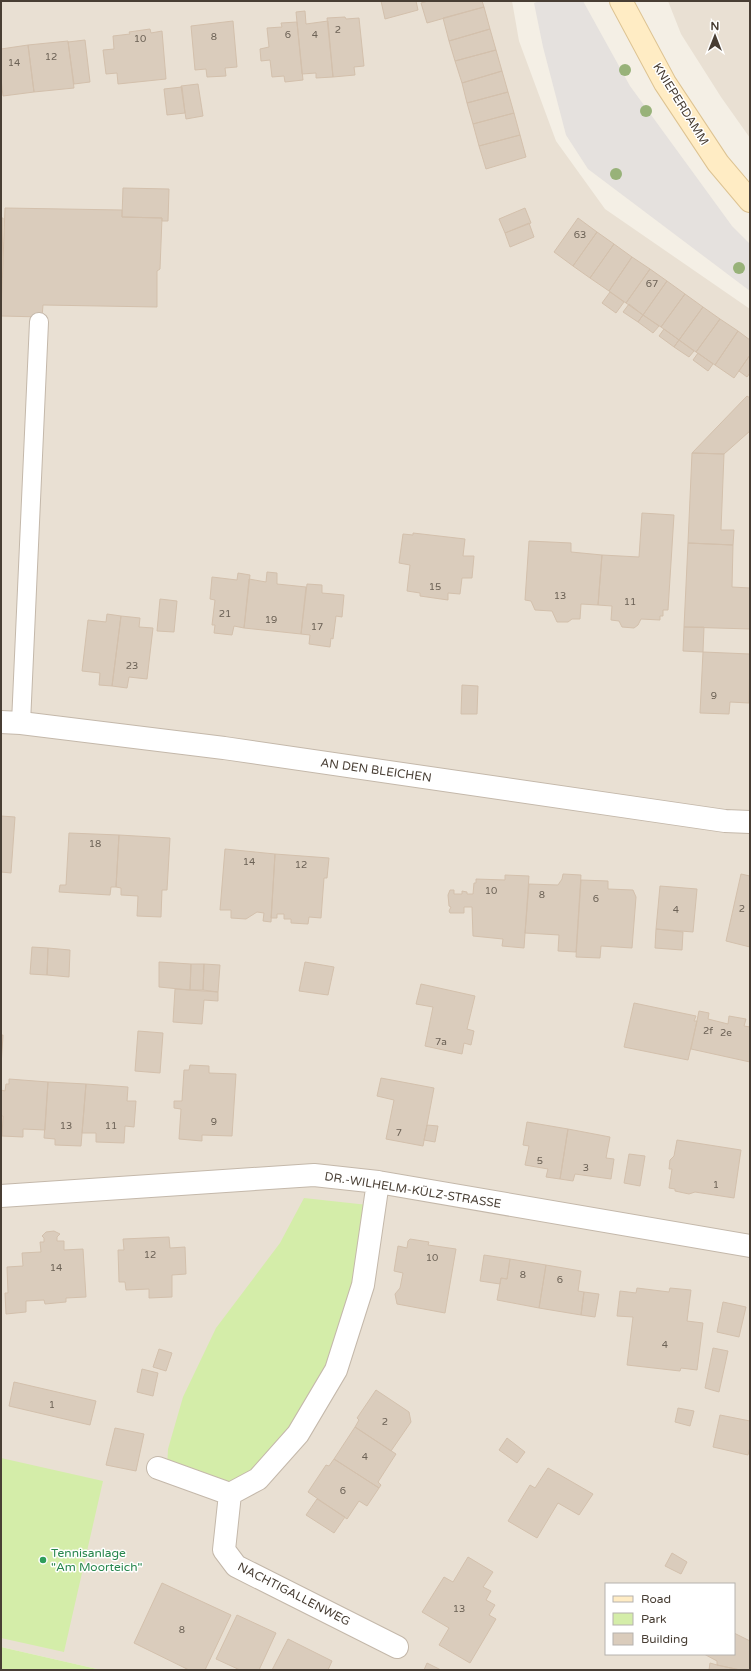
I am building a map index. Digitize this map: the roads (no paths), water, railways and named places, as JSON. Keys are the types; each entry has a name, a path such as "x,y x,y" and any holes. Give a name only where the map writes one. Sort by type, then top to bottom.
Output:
{"main road":[{"name":"KNIEPERDAMM","path":"621,1 665,83 718,163 750,201"}],"street":[{"name":"AN DEN BLEICHEN","path":"11,722 224,748 725,821 750,822"},
{"name":"DR.-WILHELM-KÜLZ-STRASSE","path":"1,1196 314,1175 378,1182 750,1246"},
{"path":"158,1468 230,1494 258,1479 298,1434 336,1370 364,1286 378,1182"},
{"name":"NACHTIGALLENWEG","path":"230,1494 224,1550 236,1566 397,1647"}],"lane":[{"path":"11,722 39,322"}],"place":[{"name":"Tennisanlage \"Am Moorteich\"","path":"43,1560"}]}
